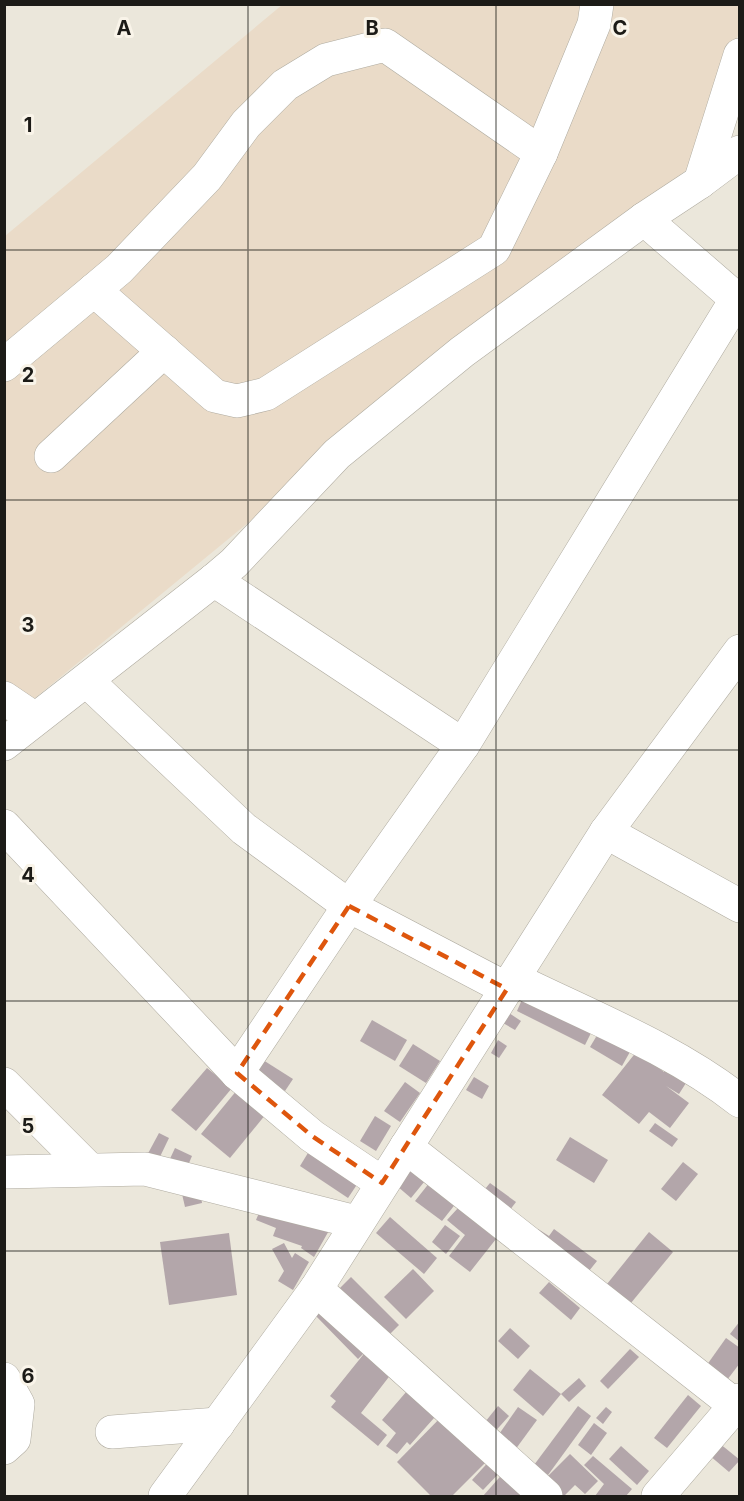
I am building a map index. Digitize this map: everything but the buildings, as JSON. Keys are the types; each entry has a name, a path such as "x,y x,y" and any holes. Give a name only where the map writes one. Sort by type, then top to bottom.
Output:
{"street":[{"path":"94,290 215,396 237,401 266,394 494,249 541,153 594,24 597,4"},
{"path":"4,365 119,269 207,177 246,124 285,85 326,60 385,45 541,153"},
{"path":"700,182 740,55"},
{"path":"4,744 214,580 337,454 462,352 740,152"},
{"path":"237,1073 349,906 463,746 738,301 644,219"},
{"path":"51,456 164,351"},
{"path":"214,580 463,746"},
{"path":"165,1497 316,1288 606,832 728,692 740,651"},
{"path":"87,681 244,829 349,906 511,984 647,1044 738,1097"},
{"path":"4,698 34,719"},
{"path":"4,826 237,1073 312,1136 382,1183"},
{"path":"606,832 740,906"},
{"path":"4,1084 89,1169"},
{"path":"406,1147 738,1405 658,1497"},
{"path":"4,1172 145,1169 356,1222"},
{"path":"316,1288 546,1497"},
{"path":"4,1379 18,1404 14,1439 4,1448"},
{"path":"112,1432 218,1424"}],"highlighted area":[{"path":"349,906 507,989 382,1183 312,1136 237,1073"}],"shaded area":[{"path":"282,5 739,5 739,32 694,164 507,310 29,703 5,686 5,236"}]}
